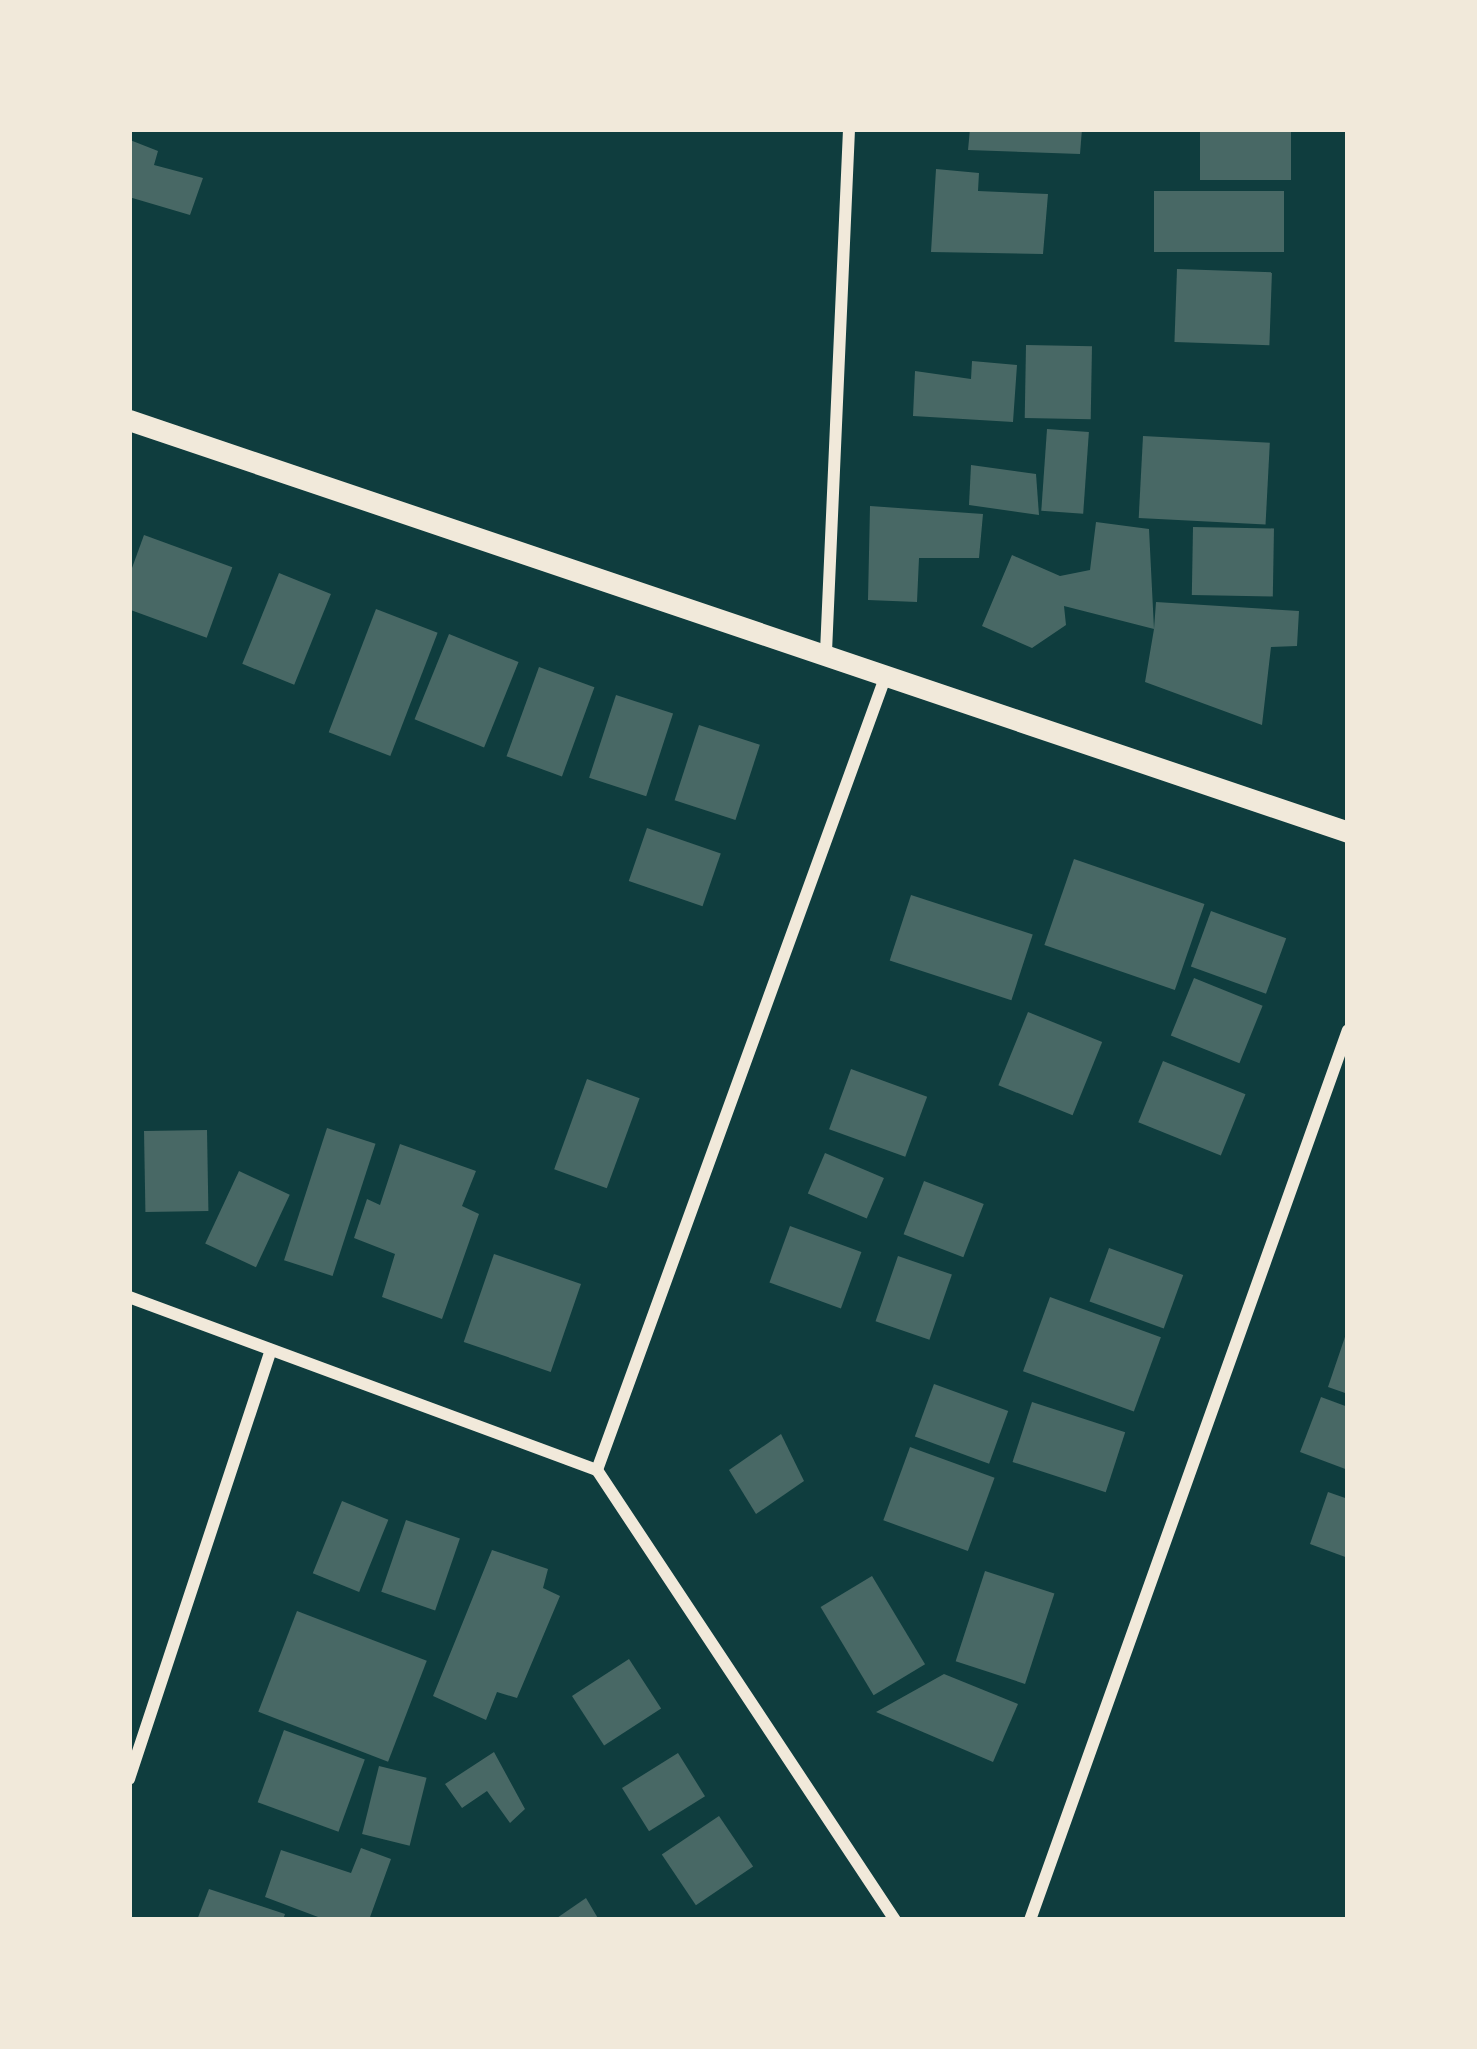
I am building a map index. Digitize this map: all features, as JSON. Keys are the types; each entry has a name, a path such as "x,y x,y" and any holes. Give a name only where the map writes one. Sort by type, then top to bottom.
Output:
{"street":[{"path":"826,652 848,129"},
{"path":"129,420 1348,832"},
{"path":"597,1470 886,674"},
{"path":"1030,1920 1348,1030"},
{"path":"129,1297 597,1470 895,1920"},
{"path":"129,1779 271,1350"}],"building":[{"path":"970,129 1082,129 1080,154 968,150"},
{"path":"1200,129 1291,129 1291,180 1200,180"},
{"path":"130,140 158,151 154,165 203,178 190,215 129,197"},
{"path":"936,169 979,173 978,191 1048,194 1043,254 931,252"},
{"path":"1154,191 1284,191 1284,252 1154,252"},
{"path":"1177,269 1272,272 1269,345 1174,342"},
{"path":"1026,345 1092,346 1091,419 1025,418"},
{"path":"972,361 1017,365 1013,422 913,416 915,371 971,379"},
{"path":"1047,429 1089,432 1083,514 1041,511"},
{"path":"1143,436 1270,443 1266,525 1139,518"},
{"path":"971,465 1036,474 1039,515 969,505"},
{"path":"870,506 983,514 979,558 919,558 917,602 868,600"},
{"path":"1096,522 1149,529 1154,629 1064,606 1066,625 1032,648 982,626 1012,555 1060,576 1090,570"},
{"path":"1193,527 1274,528 1273,596 1192,595"},
{"path":"144,535 232,567 207,638 129,609 129,576"},
{"path":"279,573 331,594 294,685 242,664"},
{"path":"1156,602 1299,611 1297,646 1271,647 1262,725 1145,682"},
{"path":"376,609 438,633 390,756 329,732"},
{"path":"449,634 519,662 484,747 415,719"},
{"path":"539,667 594,687 562,776 507,756"},
{"path":"616,695 673,714 646,796 589,778"},
{"path":"699,725 760,745 735,820 675,800"},
{"path":"647,828 721,853 703,906 629,881"},
{"path":"1074,859 1204,904 1175,990 1044,945"},
{"path":"911,895 1033,935 1011,1000 890,961"},
{"path":"1211,911 1286,938 1266,994 1191,966"},
{"path":"1194,978 1263,1006 1239,1063 1171,1035"},
{"path":"1028,1012 1102,1042 1073,1115 998,1085"},
{"path":"1163,1061 1246,1094 1221,1156 1138,1122"},
{"path":"851,1069 927,1097 905,1157 829,1129"},
{"path":"587,1079 640,1098 607,1188 554,1169"},
{"path":"327,1128 376,1144 333,1276 284,1260"},
{"path":"207,1130 208,1211 145,1212 144,1131"},
{"path":"400,1144 476,1171 462,1206 479,1214 442,1319 382,1297 395,1254 354,1238 367,1199 380,1205"},
{"path":"825,1153 884,1178 867,1219 808,1194"},
{"path":"239,1171 290,1195 256,1267 205,1244"},
{"path":"924,1181 984,1204 963,1257 904,1234"},
{"path":"790,1226 861,1252 841,1308 769,1282"},
{"path":"1109,1248 1183,1275 1164,1329 1090,1302"},
{"path":"494,1254 581,1284 551,1372 464,1342"},
{"path":"898,1256 952,1275 929,1340 876,1321"},
{"path":"1050,1297 1161,1337 1134,1412 1023,1371"},
{"path":"1348,1331 1348,1394 1328,1387"},
{"path":"934,1384 1008,1411 989,1464 915,1437"},
{"path":"1321,1397 1348,1407 1348,1470 1300,1452"},
{"path":"1032,1402 1125,1432 1106,1492 1013,1462"},
{"path":"781,1434 804,1481 756,1514 729,1470"},
{"path":"910,1447 995,1478 968,1551 883,1520"},
{"path":"1328,1492 1348,1499 1348,1558 1310,1544"},
{"path":"342,1501 388,1520 359,1592 313,1573"},
{"path":"406,1520 460,1539 435,1610 381,1592"},
{"path":"492,1550 548,1569 543,1588 560,1596 517,1698 497,1692 486,1720 433,1696"},
{"path":"985,1571 1054,1594 1025,1684 956,1661"},
{"path":"872,1576 925,1664 874,1695 821,1607"},
{"path":"297,1611 427,1661 388,1762 258,1712"},
{"path":"629,1659 661,1708 604,1746 572,1696"},
{"path":"944,1674 1018,1704 993,1762 876,1712"},
{"path":"284,1730 365,1759 338,1832 258,1802"},
{"path":"494,1752 525,1809 510,1823 487,1791 462,1808 445,1784"},
{"path":"678,1753 705,1796 649,1831 622,1788"},
{"path":"379,1766 427,1778 410,1846 362,1834"},
{"path":"719,1816 753,1867 696,1905 662,1855"},
{"path":"361,1848 391,1859 369,1920 326,1920 265,1897 281,1850 351,1873"},
{"path":"209,1889 285,1914 283,1920 197,1920"},
{"path":"586,1898 599,1920 554,1920"}]}
